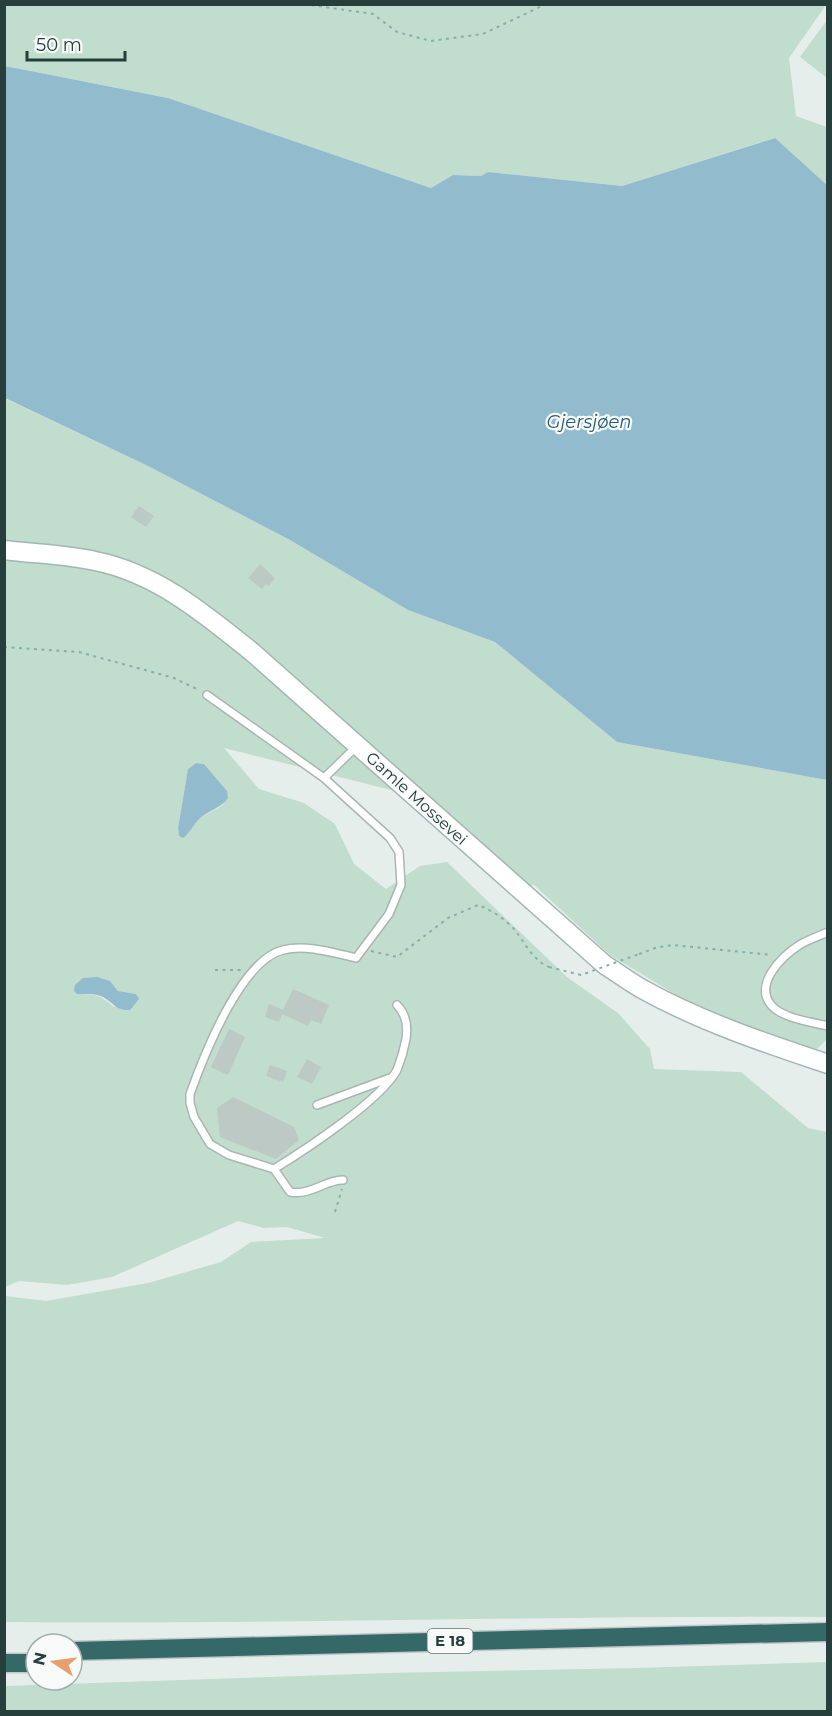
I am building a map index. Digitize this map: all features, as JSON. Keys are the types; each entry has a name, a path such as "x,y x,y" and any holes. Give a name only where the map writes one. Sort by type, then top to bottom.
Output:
{"highway":[{"name":"E 18","path":"84,1651 828,1632"},
{"name":"E 18","path":"84,1662 828,1644"},
{"path":"4,1652 24,1652"},
{"path":"4,1663 24,1663"}],"main road":[{"name":"Gamle Mossevei","path":"4,550 58,554 97,561 132,572 174,594 208,617 252,652 605,965 642,989 682,1009 741,1034 828,1064"}],"lane":[{"path":"207,695 324,778 390,838 399,852 401,885 390,914 356,958 308,949 284,949 272,954 259,964 230,1002 195,1082 190,1103 194,1116 210,1144 229,1155 274,1169 290,1192 298,1193 319,1188 339,1179 343,1180"},
{"path":"324,778 358,746"},
{"path":"828,933 803,942 784,956 772,970 766,985 770,1003 781,1012 828,1026"},
{"path":"274,1169 303,1151 368,1101 393,1076 402,1055 406,1035 405,1016 397,1005"},
{"path":"317,1105 393,1076"}],"path":[{"path":"304,4 373,14 397,32 431,42 483,34 546,4"},
{"path":"4,647 79,652 174,678 193,685 207,695"},
{"path":"363,950 397,957 448,918 478,905 490,909 510,925 539,962 549,967 581,975 661,946 685,945 784,956"},
{"path":"215,970 246,970 259,964"},
{"path":"335,1212 342,1192 343,1180"}],"green space":[{"path":"4,5 826,5 789,58 796,116 827,127 827,185 774,138 622,186 488,172 481,176 453,175 431,188 168,98 5,66"},
{"path":"827,20 827,78 800,57"},
{"path":"4,398 148,466 290,540 408,610 495,642 617,742 827,780 827,1039 809,1057 741,1034 610,955 533,884 526,895 415,796 224,748 259,789 304,803 335,824 354,864 386,889 420,866 447,862 567,977 618,1013 650,1049 654,1069 741,1072 808,1128 827,1132 827,1617 5,1622 5,1296 46,1301 148,1283 221,1262 251,1242 325,1238 287,1227 264,1228 238,1221 112,1277 67,1285 19,1281 5,1287","holes":["196,763 204,764 227,791 223,805 200,818 179,836 178,828 188,769","110,981 118,991 136,994 114,1007 97,996 77,994"]},
{"path":"827,1662 827,1711 5,1711 5,1686 24,1685 24,1692 84,1692 84,1683 388,1673"}],"water":[{"name":"Gjersjøen","path":"5,66 168,98 431,188 453,175 481,176 488,172 622,186 775,138 827,185 827,780 617,742 495,642 408,610 290,540 148,466 5,398"},
{"path":"196,763 204,764 227,791 228,798 222,805 199,819 183,838 179,836 178,828 188,769"},
{"path":"97,977 110,981 118,991 136,994 139,999 130,1010 125,1010 100,996 77,994 74,991 75,985 83,978"}],"building":[{"path":"139,506 154,516 146,527 131,517"},
{"path":"260,564 275,578 269,586 266,584 262,589 248,578"},
{"path":"293,989 329,1005 321,1024 311,1020 308,1026 282,1014 279,1022 265,1017 269,1004 283,1010"},
{"path":"229,1029 245,1037 228,1075 211,1067"},
{"path":"307,1059 321,1067 312,1084 297,1077"},
{"path":"270,1065 287,1071 283,1082 266,1076"},
{"path":"233,1097 294,1127 299,1140 276,1159 220,1137 217,1108"}]}
